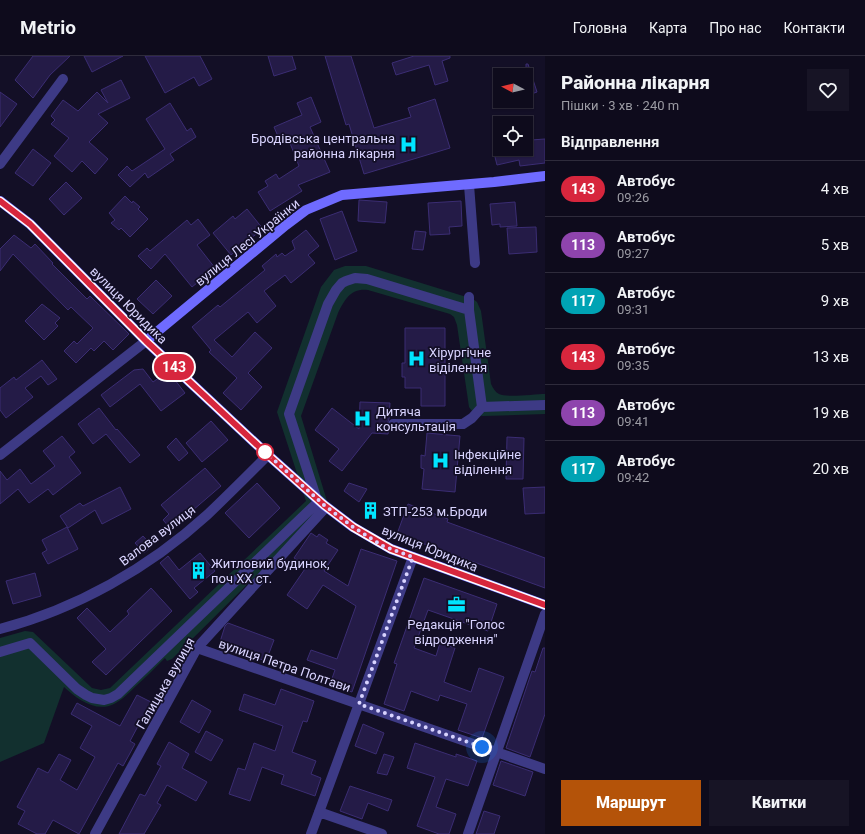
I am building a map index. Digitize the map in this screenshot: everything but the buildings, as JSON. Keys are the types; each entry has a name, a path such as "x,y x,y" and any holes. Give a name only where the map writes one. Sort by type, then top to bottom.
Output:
{"street":[{"path":"0,164 63,79"},
{"name":"вулиця Лесі Українки","path":"146,341 286,224 306,210 342,195 351,193 469,185 545,176"},
{"path":"469,185 475,263"},
{"name":"вулиця Юридика","path":"0,201 30,224 146,341 268,455 320,502 353,527 383,546 545,605"},
{"path":"0,652 30,643 84,694 97,699 111,698 118,694 320,502 289,414 328,304 338,286 351,279 367,280 469,310"},
{"path":"470,297 469,310 482,407"},
{"path":"2,449 146,341"},
{"path":"393,424 463,424 472,418 482,407 545,405"},
{"name":"Валова вулиця","path":"0,629 26,622 75,602 121,578 158,554 206,515 268,455"},
{"name":"Галицька вулиця","path":"95,834 197,648 320,502"},
{"path":"311,834 413,557"},
{"path":"468,834 545,614"},
{"name":"вулиця Петра Полтави","path":"197,648 545,769"},
{"path":"319,812 382,834"}],"green space":[{"path":"345,266 366,266 473,299 477,302 481,311 491,384 493,388 495,391 503,395 514,396 545,394 545,414 478,415 469,407 457,325 454,317 450,314 368,290 353,293 343,303 338,313 301,416 327,501 302,530 172,659 167,661 165,658 126,696 114,704 100,707 81,700 64,687 44,743 0,762 0,638 25,631 33,632 92,688 101,690 110,688 306,501 277,412 321,287 334,270"}],"bus line":[{"name":"143","path":"0,201 30,224 146,341 268,455 324,505 353,527 383,546 545,605"}],"place":[{"name":"Бродівська центральна районна лікарня","path":"408,145"},
{"name":"Хірургічне віділення","path":"416,359"},
{"name":"Дитяча консультація","path":"363,418"},
{"name":"Інфекційне віділення","path":"441,461"},
{"name":"ЗТП-253 м.Броди","path":"370,511"},
{"name":"Житловий будинок, поч XX ст.","path":"198,570"},
{"name":"Редакція \"Голос відродження\"","path":"456,605"}],"route":[{"path":"265,452 324,505 353,527 383,546 413,557 359,704 482,747"}]}
